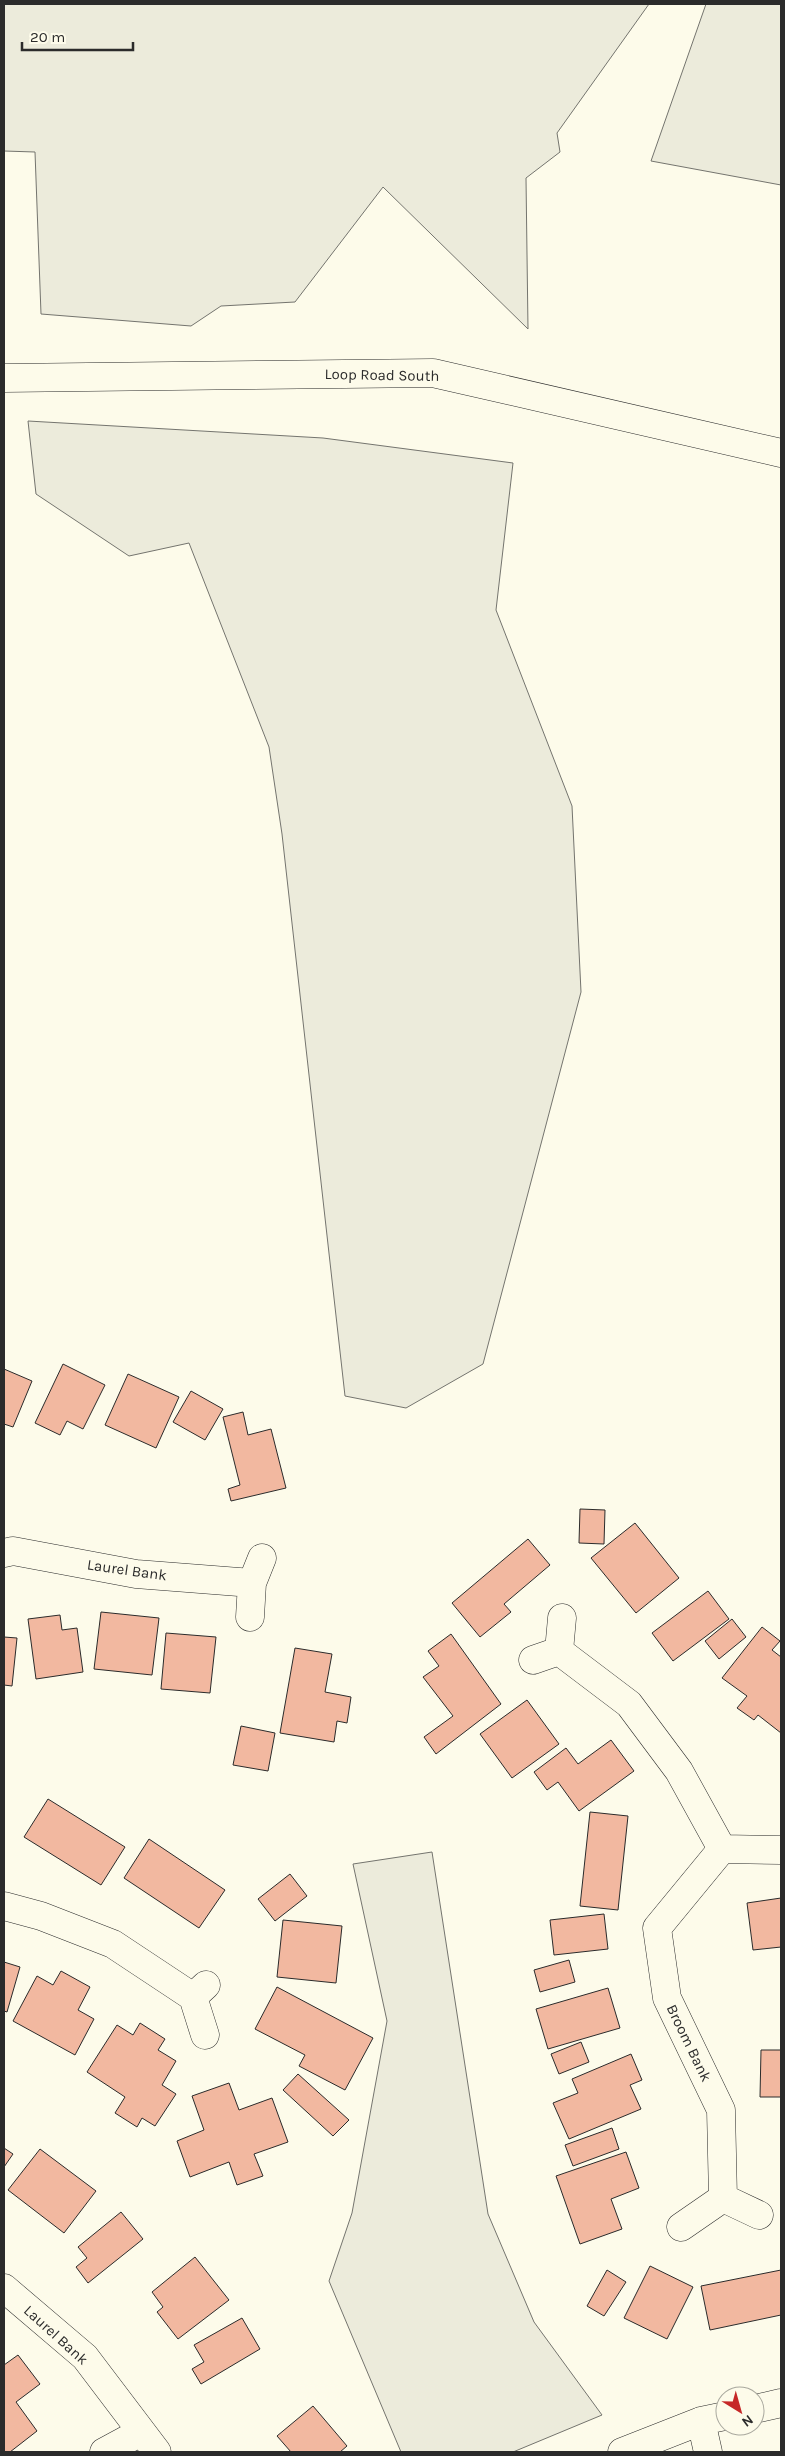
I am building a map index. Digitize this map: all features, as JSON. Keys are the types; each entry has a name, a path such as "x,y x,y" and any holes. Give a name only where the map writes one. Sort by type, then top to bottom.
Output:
{"main road":[{"name":"Loop Road South","path":"4,378 433,373 781,453"},
{"name":"Laurel Bank","path":"4,1553 13,1551 136,1574 252,1583"},
{"path":"250,1617 252,1583 262,1558"},
{"path":"559,1651 562,1618"},
{"path":"533,1660 559,1651"},
{"path":"559,1651 629,1704 679,1771 722,1849 781,1850"},
{"name":"Broom Bank","path":"722,1849 657,1928 667,1998 721,2110 723,2198"},
{"path":"4,1906 41,1916 113,1944 200,1991 205,2035"},
{"path":"681,2227 723,2198 759,2215"},
{"name":"Laurel Bank","path":"4,2288 85,2358 149,2442 104,2452"},
{"path":"765,2407 781,2404"},
{"path":"622,2452 713,2418 708,2452"}],"shaded area":[{"path":"4,4 649,4 557,133 560,152 526,178 528,329 383,187 295,302 221,306 191,326 41,314 35,152 4,151"},
{"path":"706,4 781,4 781,185 651,161"},
{"path":"28,421 323,438 513,463 496,610 572,806 581,992 483,1364 406,1408 345,1396 282,834 269,747 189,543 129,556 36,494"},
{"path":"432,1852 488,2214 534,2322 602,2415 513,2452 401,2452 329,2281 352,2213 387,2021 353,1864"}],"building":[{"path":"63,1364 105,1385 83,1429 67,1421 60,1435 35,1423"},
{"path":"4,1369 32,1381 13,1427 4,1424"},
{"path":"128,1374 179,1397 156,1448 105,1425"},
{"path":"191,1391 223,1409 205,1440 173,1422"},
{"path":"243,1412 248,1435 271,1429 286,1488 231,1501 228,1489 240,1485 223,1417"},
{"path":"580,1509 605,1510 604,1544 579,1543"},
{"path":"635,1523 679,1578 636,1613 591,1558"},
{"path":"528,1539 550,1565 504,1604 511,1612 480,1637 452,1603"},
{"path":"708,1591 729,1619 673,1661 652,1633"},
{"path":"101,1612 159,1618 152,1675 94,1669"},
{"path":"60,1615 62,1630 77,1628 83,1672 36,1679 28,1619"},
{"path":"732,1619 746,1637 719,1659 705,1641"},
{"path":"762,1627 780,1641 772,1650 781,1657 781,1733 758,1715 754,1720 737,1708 747,1696 722,1678"},
{"path":"166,1633 216,1637 210,1693 161,1689"},
{"path":"451,1634 501,1704 436,1754 424,1737 453,1716 423,1677 439,1666 428,1651"},
{"path":"4,1637 17,1638 12,1686 4,1685"},
{"path":"295,1648 332,1654 325,1692 351,1697 347,1723 337,1721 334,1742 280,1733"},
{"path":"527,1700 559,1744 512,1778 480,1734"},
{"path":"241,1726 275,1733 268,1771 233,1765"},
{"path":"611,1740 634,1771 579,1811 558,1782 547,1790 534,1772 566,1748 578,1764"},
{"path":"48,1799 125,1847 101,1885 24,1837"},
{"path":"590,1812 628,1816 618,1910 580,1906"},
{"path":"149,1839 225,1890 199,1928 124,1878"},
{"path":"290,1874 307,1896 275,1921 258,1899"},
{"path":"781,1898 781,1947 753,1950 747,1903"},
{"path":"604,1914 608,1949 554,1955 550,1920"},
{"path":"283,1920 342,1926 336,1983 277,1977"},
{"path":"569,1960 575,1982 540,1992 534,1970"},
{"path":"4,1962 20,1967 7,2012 4,2011"},
{"path":"61,1971 90,1987 78,2010 94,2019 75,2055 13,2021 37,1976 53,1985"},
{"path":"277,1987 373,2038 345,2090 299,2066 305,2055 255,2029"},
{"path":"608,1988 620,2028 548,2049 536,2009"},
{"path":"140,2023 165,2039 158,2050 176,2061 162,2085 176,2094 155,2126 142,2118 137,2127 115,2113 125,2097 87,2072 117,2025 133,2035"},
{"path":"581,2042 589,2062 559,2074 551,2054"},
{"path":"761,2050 781,2050 781,2097 760,2097"},
{"path":"631,2054 642,2080 630,2085 641,2109 569,2139 553,2103 578,2093 572,2079"},
{"path":"298,2074 349,2120 333,2136 283,2090"},
{"path":"229,2083 239,2110 272,2098 288,2142 254,2154 263,2176 237,2185 229,2162 190,2177 177,2141 204,2130 192,2096"},
{"path":"612,2128 619,2149 573,2166 565,2145"},
{"path":"4,2148 13,2154 4,2167"},
{"path":"40,2149 96,2191 64,2233 8,2190"},
{"path":"626,2152 639,2188 611,2199 622,2229 580,2244 556,2176"},
{"path":"121,2212 143,2239 88,2283 76,2267 87,2258 78,2247"},
{"path":"195,2257 229,2300 178,2339 157,2312 163,2307 152,2292"},
{"path":"650,2266 693,2287 667,2339 624,2318"},
{"path":"607,2270 626,2282 604,2316 587,2306"},
{"path":"781,2270 781,2315 710,2330 701,2286"},
{"path":"242,2318 260,2349 201,2384 192,2369 204,2362 194,2345"},
{"path":"18,2355 40,2384 16,2402 37,2431 10,2452 4,2452 4,2365"},
{"path":"313,2406 347,2446 340,2452 291,2452 277,2436"}]}
